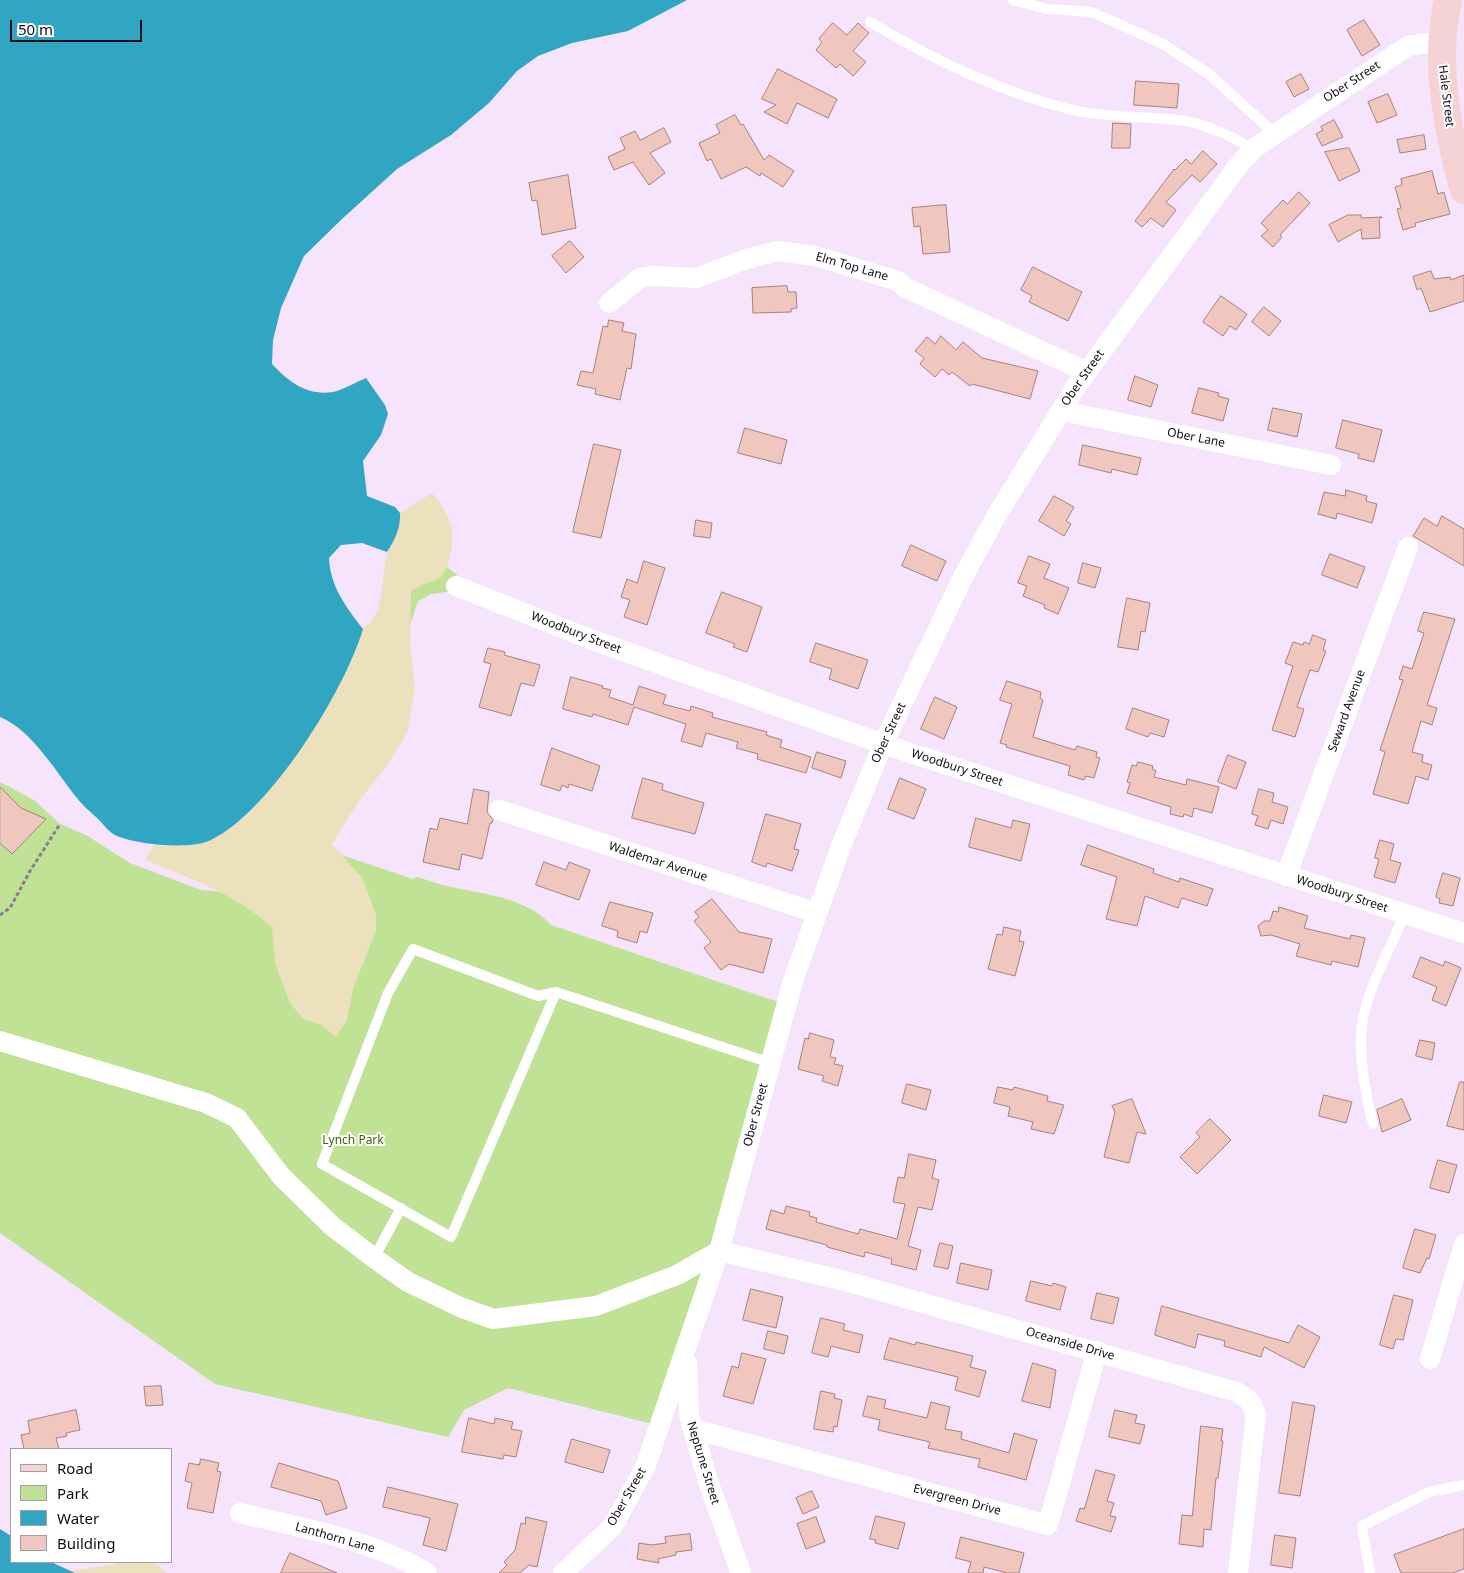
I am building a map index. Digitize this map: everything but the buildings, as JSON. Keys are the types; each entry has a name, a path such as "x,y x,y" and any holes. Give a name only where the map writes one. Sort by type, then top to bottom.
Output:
{"main road":[{"name":"Hale Street","path":"1448,0 1442,42 1444,89 1452,140 1464,190"}],"street":[{"name":"Ober Street","path":"563,1573 613,1526 632,1495 661,1426 719,1251 793,981 841,846 882,744 963,577 998,513 1087,372 1238,166 1253,149 1408,46 1442,42"},
{"name":"Elm Top Lane","path":"609,303 640,278 653,276 697,278 746,259 778,251 815,256 898,280 906,288 1087,372"},
{"name":"Ober Lane","path":"1061,411 1331,465"},
{"name":"Seward Avenue","path":"1286,876 1408,547"},
{"name":"Woodbury Street","path":"456,586 590,639 882,744 1464,933"},
{"name":"Waldemar Avenue","path":"499,810 817,913"},
{"path":"0,1041 206,1103 237,1118 281,1176 332,1226 408,1282 460,1307 493,1319 596,1306 677,1275 719,1251"},
{"path":"1430,1359 1464,1244"},
{"name":"Oceanside Drive","path":"719,1251 849,1282 1237,1392 1249,1400 1256,1414 1255,1437 1238,1573"},
{"name":"Neptune Street","path":"687,1349 689,1415 708,1481 741,1573"},
{"name":"Evergreen Drive","path":"693,1429 1048,1525 1097,1351"},
{"name":"Lanthorn Lane","path":"240,1513 370,1548 406,1560 427,1573"}],"lane":[{"path":"1013,0 1047,9 1092,12 1162,44 1209,74 1275,134"},
{"path":"870,22 915,49 1022,95 1074,110 1181,120 1234,138 1253,149"},
{"path":"1373,1124 1366,1097 1360,1039 1364,1016 1405,914"},
{"path":"556,992 451,1237 322,1164 388,993 412,950 538,996 556,992 771,1063"},
{"path":"374,1258 400,1208"},
{"path":"1370,1573 1362,1526 1429,1492 1464,1485"}],"path":[{"path":"0,915 10,908 30,871 60,824"}],"green space":[{"path":"434,557 457,575 454,591 431,594 418,601 407,634 401,593"},
{"name":"Lynch Park","path":"0,782 34,800 60,824 86,835 130,863 201,890 245,894 291,838 413,879 417,877 442,885 504,898 530,909 551,925 787,1005 661,1426 508,1388 464,1410 448,1437 215,1384 0,1233"}],"sand":[{"path":"432,493 449,519 452,544 449,561 443,574 439,578 419,586 411,592 410,645 415,686 407,733 390,761 359,801 332,844 363,879 376,915 376,931 353,989 347,1020 336,1037 321,1025 303,1019 290,1003 275,963 272,927 243,905 212,888 145,860 154,845 197,844 210,840 231,828 252,809 273,784 294,757 330,699 357,648 363,629 372,621 377,612 387,555 397,530 400,513"},
{"path":"0,1529 10,1535 10,1563 53,1563 68,1571 117,1563 154,1563 167,1573 0,1573"}],"water":[{"path":"0,0 687,0 628,31 572,43 538,56 517,71 489,103 451,135 397,169 304,256 281,308 273,340 272,364 292,382 315,392 337,391 366,378 385,405 388,414 381,435 363,461 367,496 395,507 400,513 400,523 395,538 387,552 362,543 341,545 329,558 332,578 340,596 363,629 354,654 323,715 280,777 257,804 234,825 211,840 202,843 191,845 149,844 113,834 79,801 33,741 12,723 0,717"},
{"path":"0,1529 10,1535 10,1563 53,1563 75,1573 0,1573"}]}
